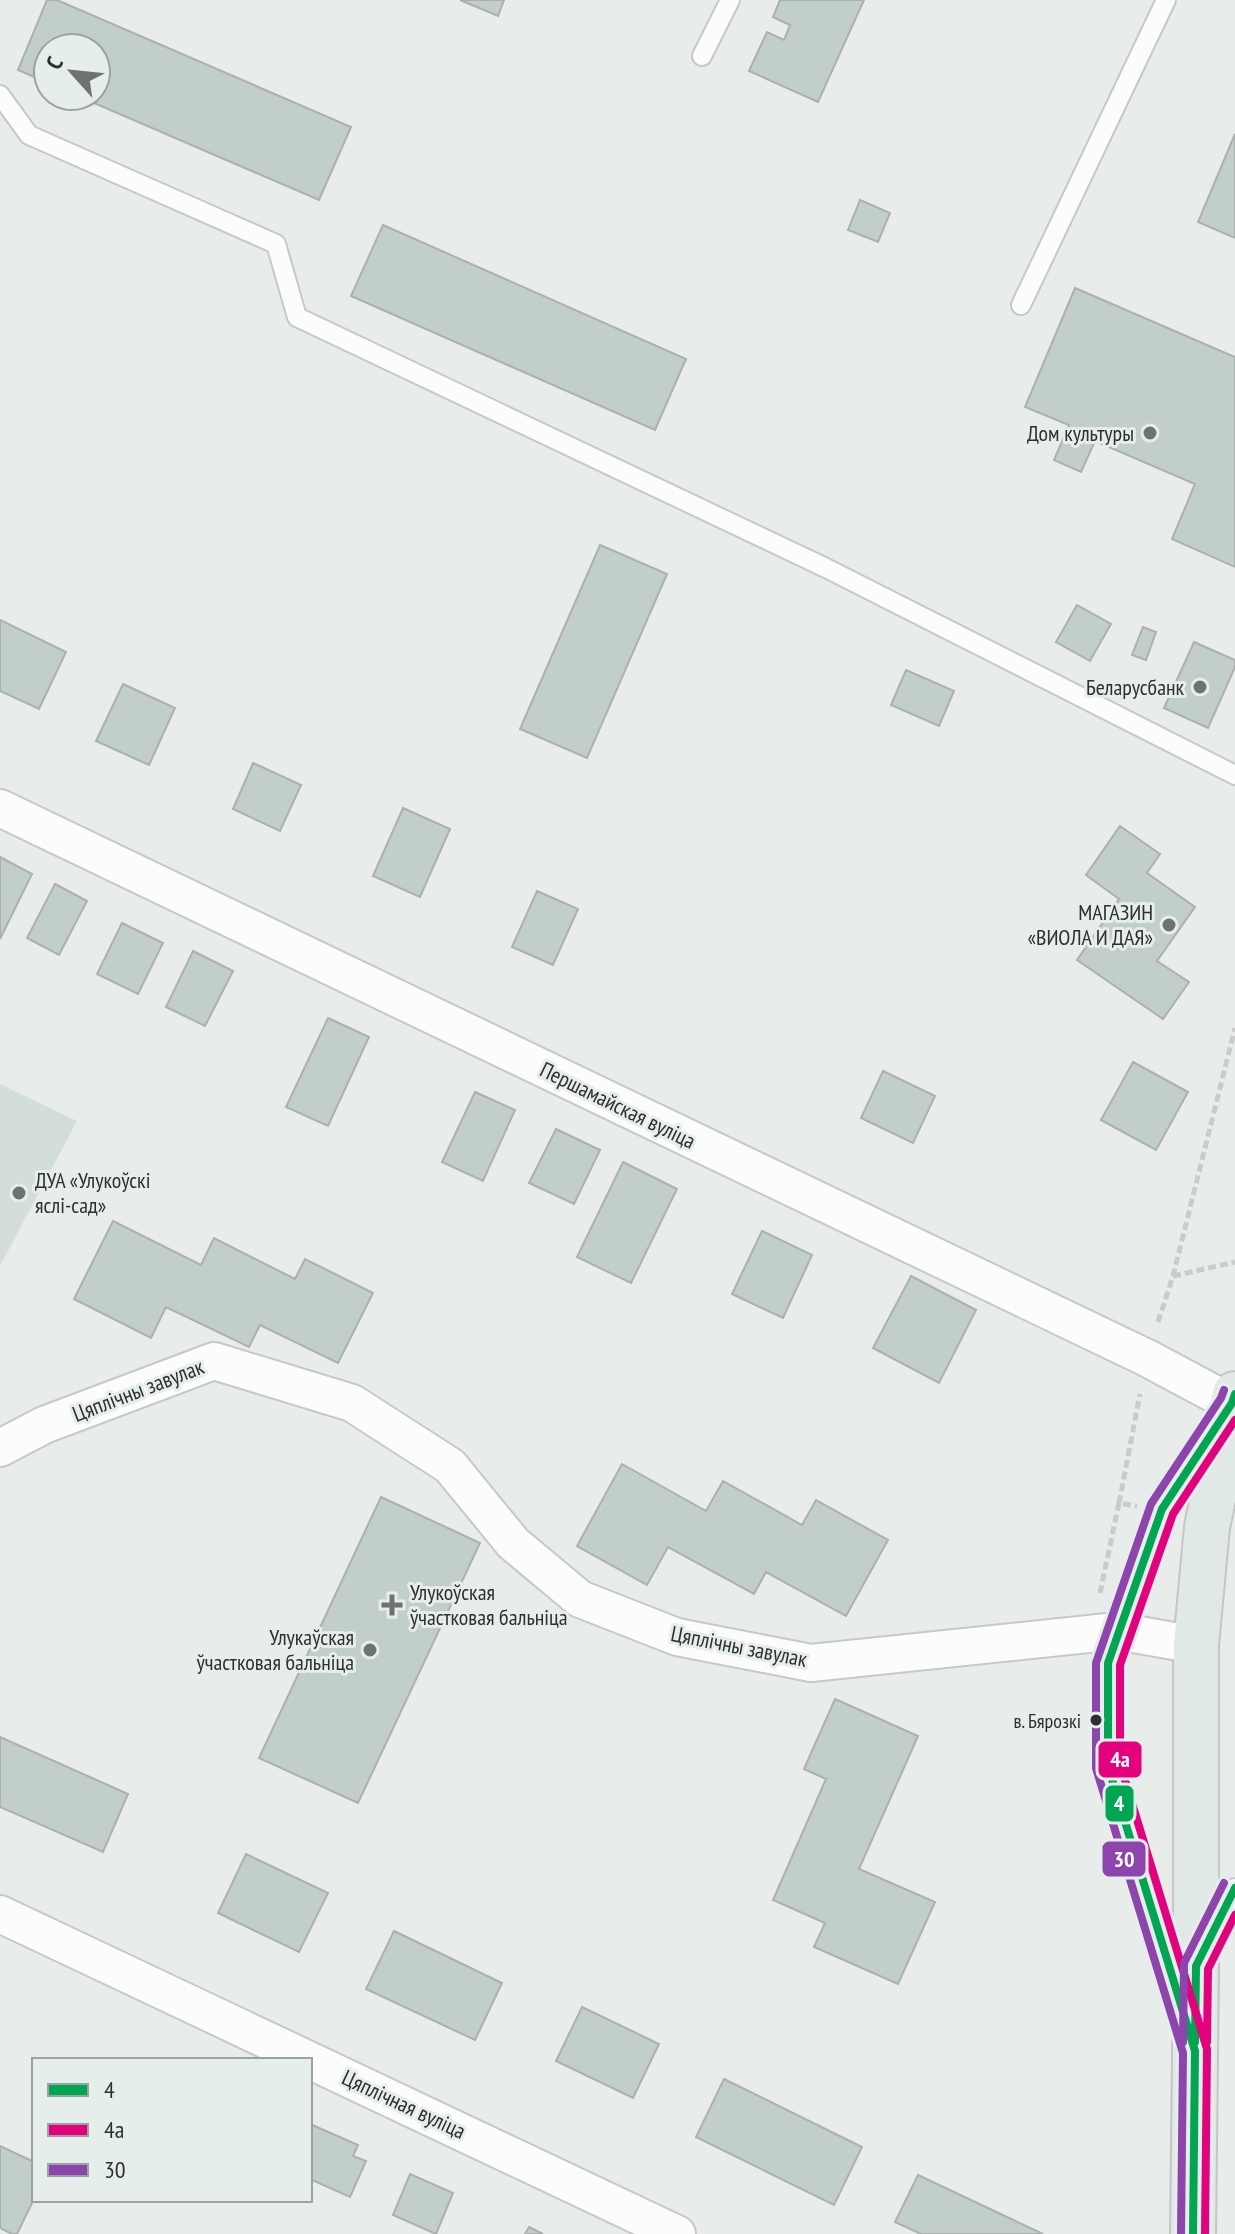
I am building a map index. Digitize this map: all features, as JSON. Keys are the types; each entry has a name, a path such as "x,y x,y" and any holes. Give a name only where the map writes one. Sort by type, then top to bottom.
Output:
{"main road":[{"path":"1193,2234 1196,1645 1207,1527 1234,1401"}],"street":[{"name":"Першамайская вуліца","path":"0,808 1234,1401"},
{"name":"Цяплічны завулак","path":"0,1448 44,1425 214,1361 352,1403 450,1466 513,1543 580,1599 677,1637 811,1663 1117,1631 1196,1645"},
{"name":"Цяплічная вуліца","path":"0,1914 305,2058"},
{"name":"Цяплічная вуліца","path":"312,2061 677,2234"}],"lane":[{"path":"702,56 730,0"},
{"path":"1021,305 1166,0"},
{"path":"0,95 29,135 276,244 297,317 826,568 1235,775"},
{"path":"1195,2051 1108,1766 1108,1663 1162,1509 1234,1401"},
{"path":"1196,1966 1235,1888"}],"path":[{"path":"1119,1503 1147,1358 1173,1276 1235,1028"},
{"path":"1173,1276 1235,1262"}],"shaded area":[{"name":"ДУА «Улукоўскі яслі-сад»","path":"0,1084 77,1121 0,1266"}],"building":[{"path":"47,0 57,0 351,127 319,200 112,111 112,32 34,32"},
{"path":"460,0 504,0 498,16"},
{"path":"780,0 864,0 818,102 749,71 767,32 784,40 790,25 773,17"},
{"path":"32,36 32,76 18,70"},
{"path":"1235,134 1235,238 1198,222"},
{"path":"860,200 890,213 878,242 848,230"},
{"path":"383,225 686,359 655,430 351,296"},
{"name":"Дом культуры","path":"1075,288 1235,357 1235,567 1172,539 1195,484 1095,441 1081,472 1054,460 1069,425 1025,407"},
{"path":"600,545 667,574 587,758 520,729"},
{"path":"1077,605 1111,624 1090,661 1056,642"},
{"path":"0,620 66,652 39,709 0,691"},
{"path":"1143,627 1156,632 1146,660 1132,655"},
{"name":"Беларусбанк","path":"1194,642 1235,660 1235,667 1208,728 1164,708"},
{"path":"906,670 954,691 939,726 891,705"},
{"path":"123,684 175,708 149,765 96,741"},
{"path":"253,763 301,785 280,831 233,809"},
{"path":"403,808 450,829 420,897 373,876"},
{"path":"1120,826 1160,854 1147,873 1195,907 1157,961 1189,982 1163,1019 1077,960 1119,899 1086,875"},
{"path":"0,857 32,874 0,939"},
{"path":"55,884 87,901 59,955 27,938"},
{"path":"537,891 578,909 553,965 512,947"},
{"path":"122,923 163,943 138,994 97,974"},
{"path":"193,951 233,971 205,1026 166,1007"},
{"path":"328,1018 369,1037 328,1126 286,1107"},
{"path":"1133,1062 1188,1092 1156,1150 1101,1120"},
{"path":"883,1071 935,1096 913,1143 861,1118"},
{"path":"475,1092 515,1110 483,1181 442,1162"},
{"path":"556,1129 600,1150 574,1204 529,1183"},
{"path":"623,1162 677,1189 631,1283 577,1257"},
{"path":"113,1221 201,1265 214,1238 295,1279 305,1259 373,1293 338,1363 260,1325 249,1347 166,1307 151,1338 74,1299"},
{"path":"762,1231 812,1255 783,1318 732,1294"},
{"path":"911,1276 976,1310 939,1383 873,1348"},
{"path":"622,1464 706,1511 723,1481 802,1525 816,1500 888,1540 846,1616 766,1572 754,1594 668,1547 647,1585 577,1546"},
{"name":"Улукаўская ўчастковая бальніца","path":"381,1497 480,1543 358,1803 259,1758"},
{"path":"835,1699 918,1736 859,1869 935,1902 898,1984 814,1947 825,1923 773,1900 826,1779 804,1769"},
{"path":"0,1737 128,1794 103,1852 0,1807"},
{"path":"246,1854 328,1893 299,1952 218,1913"},
{"path":"394,1931 502,1983 475,2040 366,1989"},
{"path":"582,2007 659,2044 633,2098 556,2061"},
{"path":"724,2079 862,2147 834,2205 696,2137"},
{"path":"312,2125 358,2145 353,2156 366,2161 350,2197 312,2180"},
{"path":"0,2146 32,2161 33,2202 17,2234 0,2228"},
{"path":"410,2174 453,2193 436,2234 393,2215"},
{"path":"918,2175 1043,2234 921,2234 895,2222"},
{"path":"529,2227 543,2234 525,2234"}],"transit line":[{"name":"30","path":"1181,2234 1183,2053 1096,1768 1096,1663 1151,1504 1224,1390"},
{"name":"4","path":"1193,2234 1195,2051 1108,1766 1108,1663 1162,1509 1235,1394"},
{"name":"4а","path":"1205,2234 1207,2049 1120,1764 1120,1665 1173,1514 1235,1420"},
{"name":"30","path":"1183,2042 1184,1963 1224,1883"},
{"name":"4","path":"1195,2042 1196,1966 1235,1888"},
{"name":"4а","path":"1207,2042 1208,1969 1235,1915"}],"place":[{"name":"Дом культуры","path":"1150,433"},
{"name":"Беларусбанк","path":"1200,687"},
{"name":"МАГАЗИН «ВИОЛА И ДАЯ»","path":"1169,925"},
{"name":"ДУА «Улукоўскі яслі-сад»","path":"19,1193"},
{"name":"Улукоўская ўчастковая бальніца","path":"392,1605"},
{"name":"Улукаўская ўчастковая бальніца","path":"370,1650"},
{"name":"в. Бярозкі","path":"1096,1720"}]}
